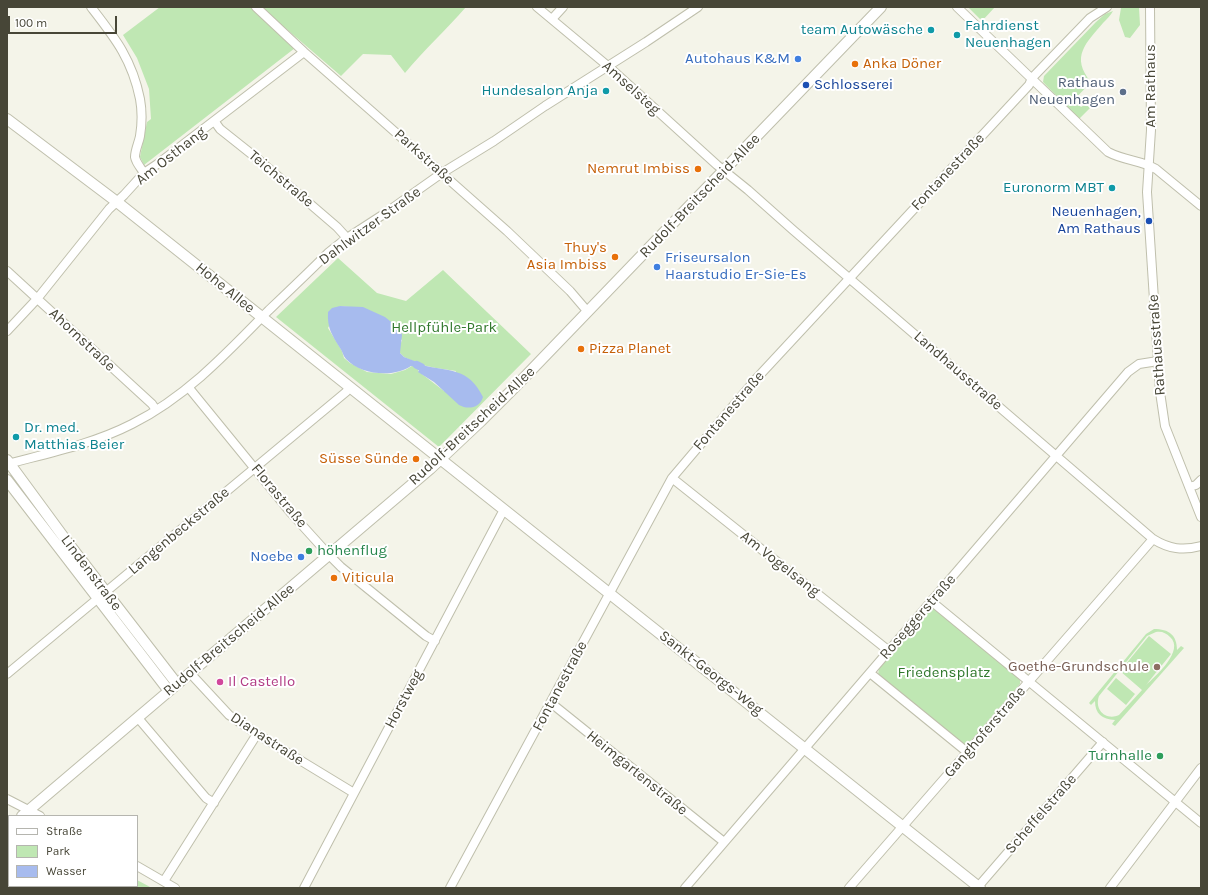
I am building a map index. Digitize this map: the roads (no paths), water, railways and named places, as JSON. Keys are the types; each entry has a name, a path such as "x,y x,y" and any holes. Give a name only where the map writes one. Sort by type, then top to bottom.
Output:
{"street":[{"path":"91,7 119,45 132,67 140,100 141,121 135,158 144,173"},
{"name":"Parkstraße","path":"256,7 304,52 513,236 570,292 588,312"},
{"name":"Amselsteg","path":"537,7 608,67 724,170"},
{"path":"552,19 563,7"},
{"name":"Rudolf-Breitscheid-Allee","path":"25,813 441,459 511,391 882,7"},
{"path":"957,7 1108,152 1123,159 1149,165 1156,169 1201,206"},
{"name":"Fontanestraße","path":"450,888 672,478 756,379 1029,86 1032,78 1090,18 1106,7"},
{"name":"Am Rathaus","path":"1149,165 1151,130 1150,7"},
{"name":"Dahlwitzer Straße","path":"8,462 92,440 126,427 156,410 189,388 214,366 328,253 347,238 442,173 494,141 544,106 608,67 695,8"},
{"name":"Am Osthang","path":"7,332 37,299 109,209 144,173 160,163 304,52"},
{"name":"Hohe Allee","path":"7,119 117,202 441,459"},
{"name":"Teichstraße","path":"214,122 220,129 259,160 337,227 347,238"},
{"name":"Rathausstraße","path":"1149,165 1147,192 1160,392 1165,426 1201,518"},
{"name":"Landhausstraße","path":"724,170 1153,539 1164,546 1174,548 1183,549 1201,546"},
{"name":"Ahornstraße","path":"7,271 152,404 156,410"},
{"name":"Roseggerstraße","path":"685,888 1133,367 1144,362 1158,360"},
{"name":"Langenbeckstraße","path":"7,674 346,392 350,387"},
{"name":"Florastraße","path":"189,388 291,512 329,554 353,577 426,636 435,641"},
{"name":"Sankt-Georgs-Weg","path":"441,459 979,887"},
{"name":"Lindenstraße","path":"8,462 177,684"},
{"name":"Am Vogelsang","path":"672,478 889,651"},
{"name":"Lindenstraße","path":"7,480 169,691"},
{"path":"1189,488 1196,485 1201,480"},
{"name":"Horstweg","path":"304,888 505,510"},
{"name":"Ganghoferstraße","path":"848,888 1153,539"},
{"path":"931,602 1201,823"},
{"name":"Dianastraße","path":"190,673 221,708 258,734 354,793"},
{"path":"870,673 967,752"},
{"name":"Heimgartenstraße","path":"550,704 724,842"},
{"path":"138,718 206,798 214,803"},
{"path":"164,882 258,734"},
{"name":"Scheffelstraße","path":"979,887 1103,742"},
{"path":"1110,888 1201,768"},
{"path":"7,799 25,813 35,815"},
{"path":"138,867 175,888"}],"water":[{"path":"340,306 363,307 385,317 400,329 402,335 400,353 404,357 417,362 416,367 411,366 404,370 395,372 377,373 360,369 352,364 344,357 329,327 328,312 332,308"},
{"path":"422,365 457,372 471,380 483,397 481,401 476,406 470,408 462,407 434,382 418,372"}],"waterway":[{"path":"417,365 421,367"}],"place":[{"name":"team Autowäsche","path":"931,30"},
{"name":"Fahrdienst Neuenhagen","path":"957,35"},
{"name":"Autohaus K&M","path":"798,59"},
{"name":"Anka Döner","path":"855,64"},
{"name":"Schlosserei","path":"806,85"},
{"name":"Hundesalon Anja","path":"606,91"},
{"name":"Rathaus Neuenhagen","path":"1123,92"},
{"name":"Nemrut Imbiss","path":"698,169"},
{"name":"Euronorm MBT","path":"1112,188"},
{"name":"Neuenhagen, Am Rathaus","path":"1149,221"},
{"name":"Thuy's Asia Imbiss","path":"615,257"},
{"name":"Friseursalon Haarstudio Er-Sie-Es","path":"657,267"},
{"name":"Pizza Planet","path":"581,349"},
{"name":"Dr. med. Matthias Beier","path":"16,437"},
{"name":"Süsse Sünde","path":"416,459"},
{"name":"höhenflug","path":"309,551"},
{"name":"Noebe","path":"301,557"},
{"name":"Viticula","path":"334,578"},
{"name":"Goethe-Grundschule","path":"1157,667"},
{"name":"Il Castello","path":"220,682"},
{"name":"Turnhalle","path":"1160,756"}],"park label":[{"name":"Hellpfühle-Park","path":"444,328"},
{"name":"Friedensplatz","path":"944,673"}]}
